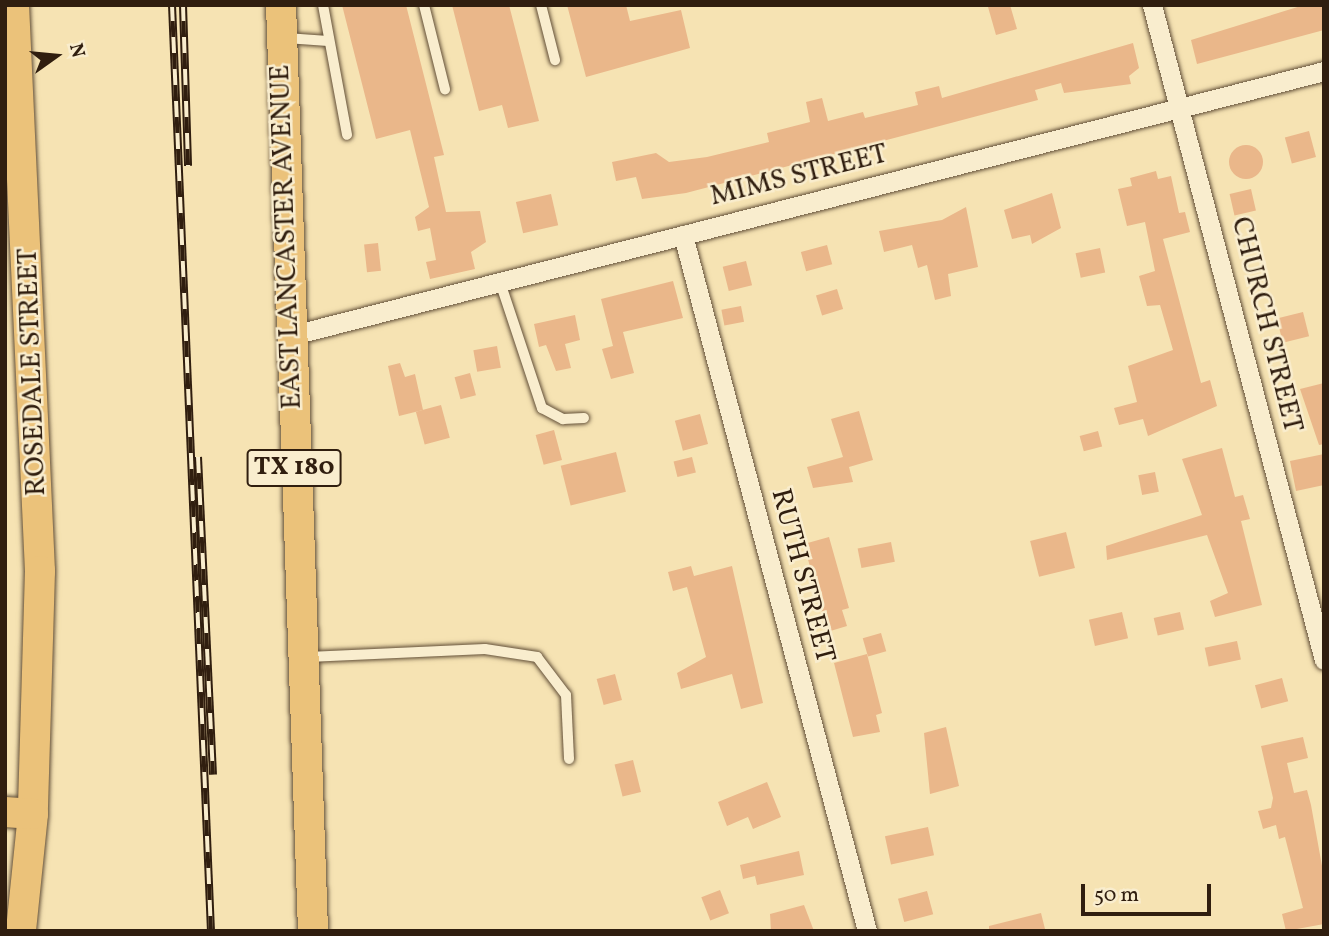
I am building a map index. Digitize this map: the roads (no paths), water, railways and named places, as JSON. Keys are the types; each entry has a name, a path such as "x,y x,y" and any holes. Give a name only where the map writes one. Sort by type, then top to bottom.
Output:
{"main road":[{"name":"ROSEDALE STREET","path":"14,5 40,571 35,739 19,813 21,931"},
{"name":"EAST LANCASTER AVENUE","path":"281,5 300,658 313,931"}],"street":[{"name":"CHURCH STREET","path":"1152,5 1324,660"},
{"name":"MIMS STREET","path":"289,335 1324,71"},
{"name":"RUTH STREET","path":"683,235 867,931"}],"lane":[{"path":"323,5 346,135"},
{"path":"424,5 444,89"},
{"path":"541,5 555,60"},
{"path":"282,37 328,41"},
{"path":"500,282 542,408 563,419 584,418"},
{"path":"300,658 485,649 537,657 566,695 569,759"}],"railway":[{"path":"172,5 211,931"},
{"path":"183,5 188,166"},
{"path":"198,457 213,775"}]}
